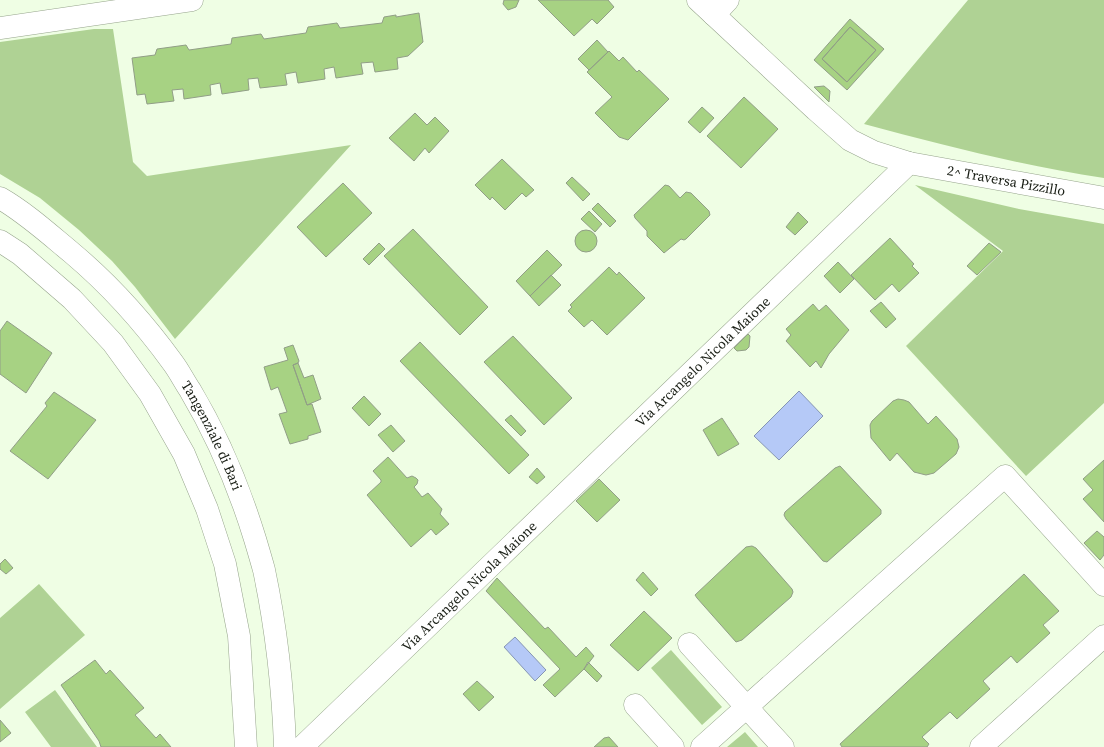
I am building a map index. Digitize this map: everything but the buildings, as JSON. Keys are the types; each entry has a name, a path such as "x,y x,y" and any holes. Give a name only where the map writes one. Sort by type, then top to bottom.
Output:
{"main road":[{"path":"698,0 721,7 816,110 850,140 874,152 909,163"},
{"path":"0,28 183,1"},
{"name":"2^ Traversa Pizzillo","path":"909,163 1104,198"},
{"name":"Via Arcangelo Nicola Maione","path":"302,747 320,739 909,163"},
{"name":"Tangenziale di Bari","path":"0,198 12,205 42,228 91,270 131,310 174,363 199,406 222,452 244,504 264,569 283,705 285,747"},
{"path":"0,241 20,254 72,299 113,343 150,394 184,454 207,509 225,564 239,636 246,747"},
{"path":"702,747 1005,476 1104,584"},
{"path":"981,747 1104,636"},
{"path":"690,644 783,747"},
{"path":"635,705 672,747"}],"green space":[{"path":"968,0 1104,0 1104,178 1013,161 864,124"},
{"path":"94,29 113,29 133,162 147,176 351,145 175,339 135,287 112,261 79,230 40,198 0,174 0,42"},
{"path":"915,185 1019,209 1104,224 1104,403 1026,476 906,346 1003,251"},
{"path":"39,584 85,635 0,709 0,618"},
{"path":"671,650 722,707 702,725 651,668"},
{"path":"55,690 97,747 51,747 25,712"},
{"path":"745,732 758,747 727,747"}],"water":[{"path":"799,391 823,416 779,460 754,436"},
{"path":"515,637 546,670 535,681 504,647"}]}
